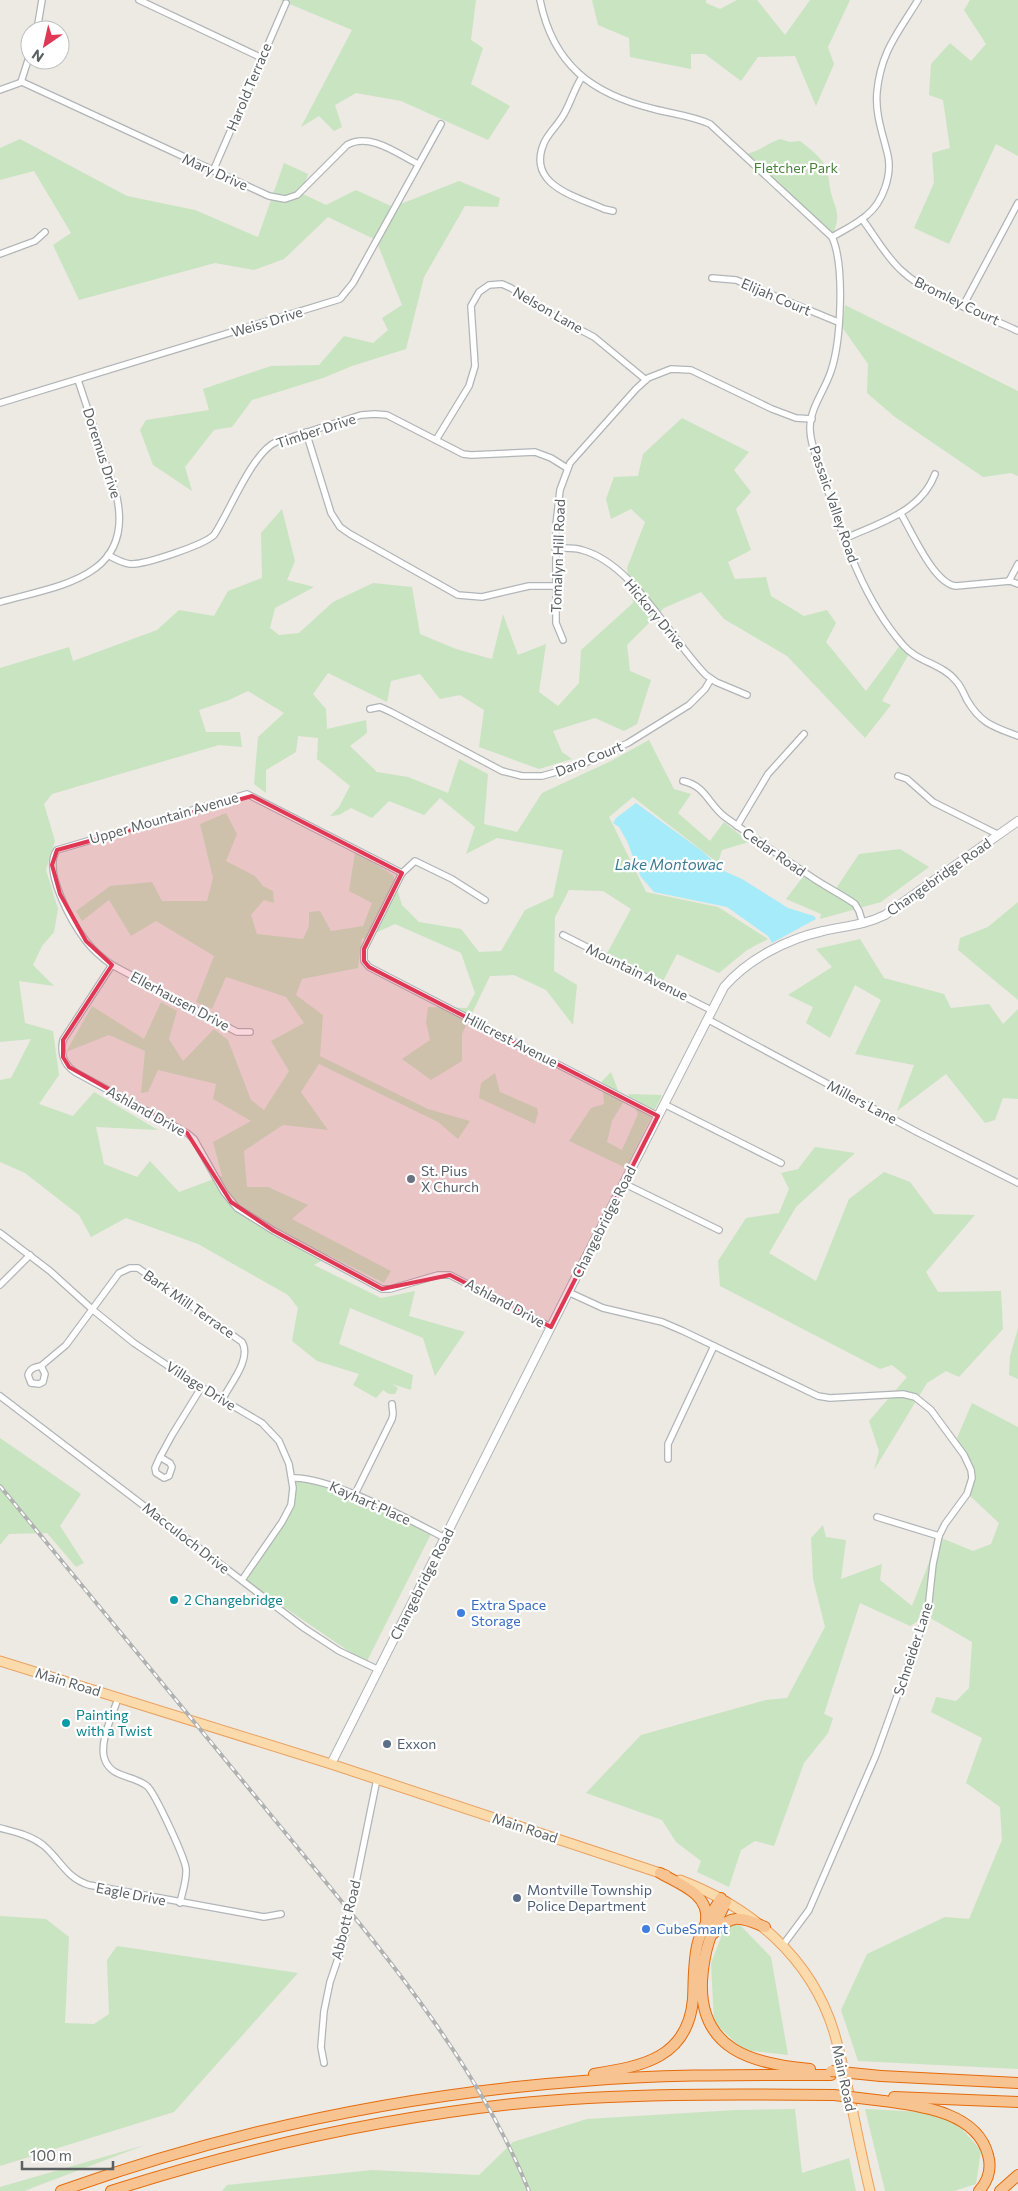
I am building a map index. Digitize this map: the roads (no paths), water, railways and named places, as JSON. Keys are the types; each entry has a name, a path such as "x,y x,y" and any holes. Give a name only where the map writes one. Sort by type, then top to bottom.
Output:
{"highway":[{"path":"61,2191 171,2156 289,2125 408,2102 513,2088 634,2067 652,2061 665,2053 680,2036 690,2015 696,1949 704,1926 706,1910 700,1897 660,1873"},
{"path":"704,1926 724,1900"},
{"path":"724,1900 707,1944 702,1998 705,2014 718,2036 739,2052 765,2062 831,2073"},
{"path":"707,1944 723,1923 733,1918 744,1919 765,1927"},
{"path":"513,2088 652,2077 831,2073 1018,2083"},
{"path":"111,2191 200,2164 284,2142 377,2123 445,2112 515,2104 689,2096 834,2095 884,2099 1018,2102"},
{"path":"884,2099 933,2110 959,2120 973,2131 984,2144 989,2159 987,2178 978,2191"},
{"path":"1000,2191 1018,2175"}],"main road":[{"name":"Changebridge Road","path":"331,1764 711,1010 732,978 752,962 782,946 813,933 871,922 900,907 1018,821"},
{"name":"Main Road","path":"0,1661 377,1779 660,1873 724,1900 765,1927 783,1945 813,1985 821,1999 834,2031 870,2191"}],"street":[{"path":"39,20 42,0"},
{"path":"139,0 262,58"},
{"name":"Passaic Valley Road","path":"540,0 551,38 564,59 582,77 629,103 699,119 710,124 832,237 837,246 840,265 834,364 812,419 810,429 813,445 866,592 904,647 917,657 950,675 961,688 978,718 994,727 1018,736"},
{"path":"832,237 862,219 876,204 888,173 888,156 880,128 877,103 884,57 900,25 918,0"},
{"name":"Harold Terrace","path":"213,172 286,4"},
{"path":"0,90 21,82 25,70"},
{"path":"582,77 573,91 564,113 544,142 540,166 545,177 554,185 604,210 613,211"},
{"name":"Mary Drive","path":"21,82 268,196 285,199 297,195 347,145 355,142 371,142 418,164"},
{"name":"Weiss Drive","path":"0,404 340,299 353,283 441,124"},
{"path":"963,306 1018,203"},
{"name":"Bromley Court","path":"862,219 896,265 908,276 930,290 1018,331"},
{"path":"0,254 35,241 45,232"},
{"name":"Elijah Court","path":"712,278 736,280 838,322"},
{"name":"Nelson Lane","path":"436,440 470,386 475,358 470,306 479,292 489,285 502,284 511,288 552,315 594,337 646,380"},
{"name":"Tomalyn Hill Road","path":"564,640 556,623 554,586 557,507 563,478 567,468 610,417 646,380 663,371 687,369 711,378 772,409 796,418 812,419"},
{"name":"Doremus Drive","path":"0,602 76,581 90,572 108,556 118,532 120,508 78,380"},
{"name":"Timber Drive","path":"108,556 122,562 134,564 208,541 224,521 263,452 272,444 361,415 379,414 395,418 455,451 471,455 535,452 551,458 567,468"},
{"path":"306,432 331,513 340,527 350,534 458,595 482,597 529,586 554,586"},
{"path":"846,538 901,514 930,486 935,474"},
{"path":"901,514 936,573 944,582 956,586 1009,581 1018,584"},
{"name":"Hickory Drive","path":"555,548 581,549 604,560 615,568 632,582 697,666 711,679 747,695"},
{"path":"1009,581 1018,564"},
{"name":"Daro Court","path":"370,709 380,707 391,712 502,771 522,776 542,776 581,765 628,743 689,705 705,689 711,679"},
{"path":"737,826 768,774 804,734"},
{"path":"898,776 907,779 933,802 999,835"},
{"name":"Cedar Road","path":"683,781 694,783 704,792 714,807 737,826 852,902 859,911 863,924"},
{"name":"Upper Mountain Avenue","path":"112,965 86,941 70,916 60,894 52,865 53,855 57,850 247,794 402,873"},
{"path":"402,873 415,861 452,879 485,900"},
{"name":"Hillcrest Avenue","path":"402,873 364,949 363,957 369,967 658,1116"},
{"name":"Mountain Avenue","path":"563,935 711,1010"},
{"name":"Ellerhausen Drive","path":"112,965 237,1032 250,1032"},
{"name":"Ashland Drive","path":"112,965 63,1040 64,1060 75,1072 194,1138 224,1192 237,1208 274,1232 382,1288 390,1289 438,1275 450,1275 551,1327"},
{"name":"Millers Lane","path":"707,1020 917,1132 1018,1183"},
{"path":"664,1104 781,1163"},
{"path":"623,1183 719,1230"},
{"name":"Village Drive","path":"0,1233 30,1255 93,1310 134,1342 201,1388 262,1423 274,1434 288,1460 293,1496 290,1508 282,1522 242,1580"},
{"path":"0,1285 30,1255"},
{"name":"Bark Mill Terrace","path":"42,1366 61,1351 122,1271 134,1268 149,1275 235,1336 244,1346 245,1358 222,1400"},
{"name":"Schneider Lane","path":"568,1292 603,1308 662,1322 818,1396 830,1398 903,1394 915,1397 931,1410 965,1456 972,1474 967,1494 945,1524 939,1536 933,1564 928,1610 876,1755 809,1910 783,1945"},
{"path":"668,1459 668,1444 714,1346"},
{"path":"160,1457 201,1388"},
{"name":"Macculoch Drive","path":"0,1396 322,1640 379,1670"},
{"path":"354,1496 392,1419 392,1404"},
{"name":"Kayhart Place","path":"292,1478 310,1479 354,1496 404,1517 445,1538"},
{"path":"877,1517 939,1536"},
{"path":"118,1698 105,1741 104,1757 108,1766 114,1772 142,1783 152,1793 184,1862 186,1874 180,1903"},
{"name":"Abbott Road","path":"324,2062 321,2048 324,2011 330,1982 344,1941 377,1779"},
{"name":"Eagle Drive","path":"0,1828 35,1840 52,1854 66,1873 81,1883 180,1903 264,1917 281,1914"}],"water":[{"name":"Lake Montowac","path":"636,803 702,851 726,872 742,879 788,908 814,916 816,919 772,943 768,936 727,907 654,892 641,877 627,841 619,827 613,823 616,818"}],"railway":[{"path":"0,1486 390,1962 453,2049 481,2095 507,2142 529,2191"}],"place":[{"name":"St. Pius X Church","path":"411,1179"},
{"name":"2 Changebridge","path":"174,1600"},
{"name":"Extra Space Storage","path":"461,1613"},
{"name":"Painting with a Twist","path":"66,1723"},
{"name":"Exxon","path":"387,1744"},
{"name":"Montville Township Police Department","path":"517,1898"},
{"name":"CubeSmart","path":"646,1929"}],"park label":[{"name":"Fletcher Park","path":"796,168"}]}
